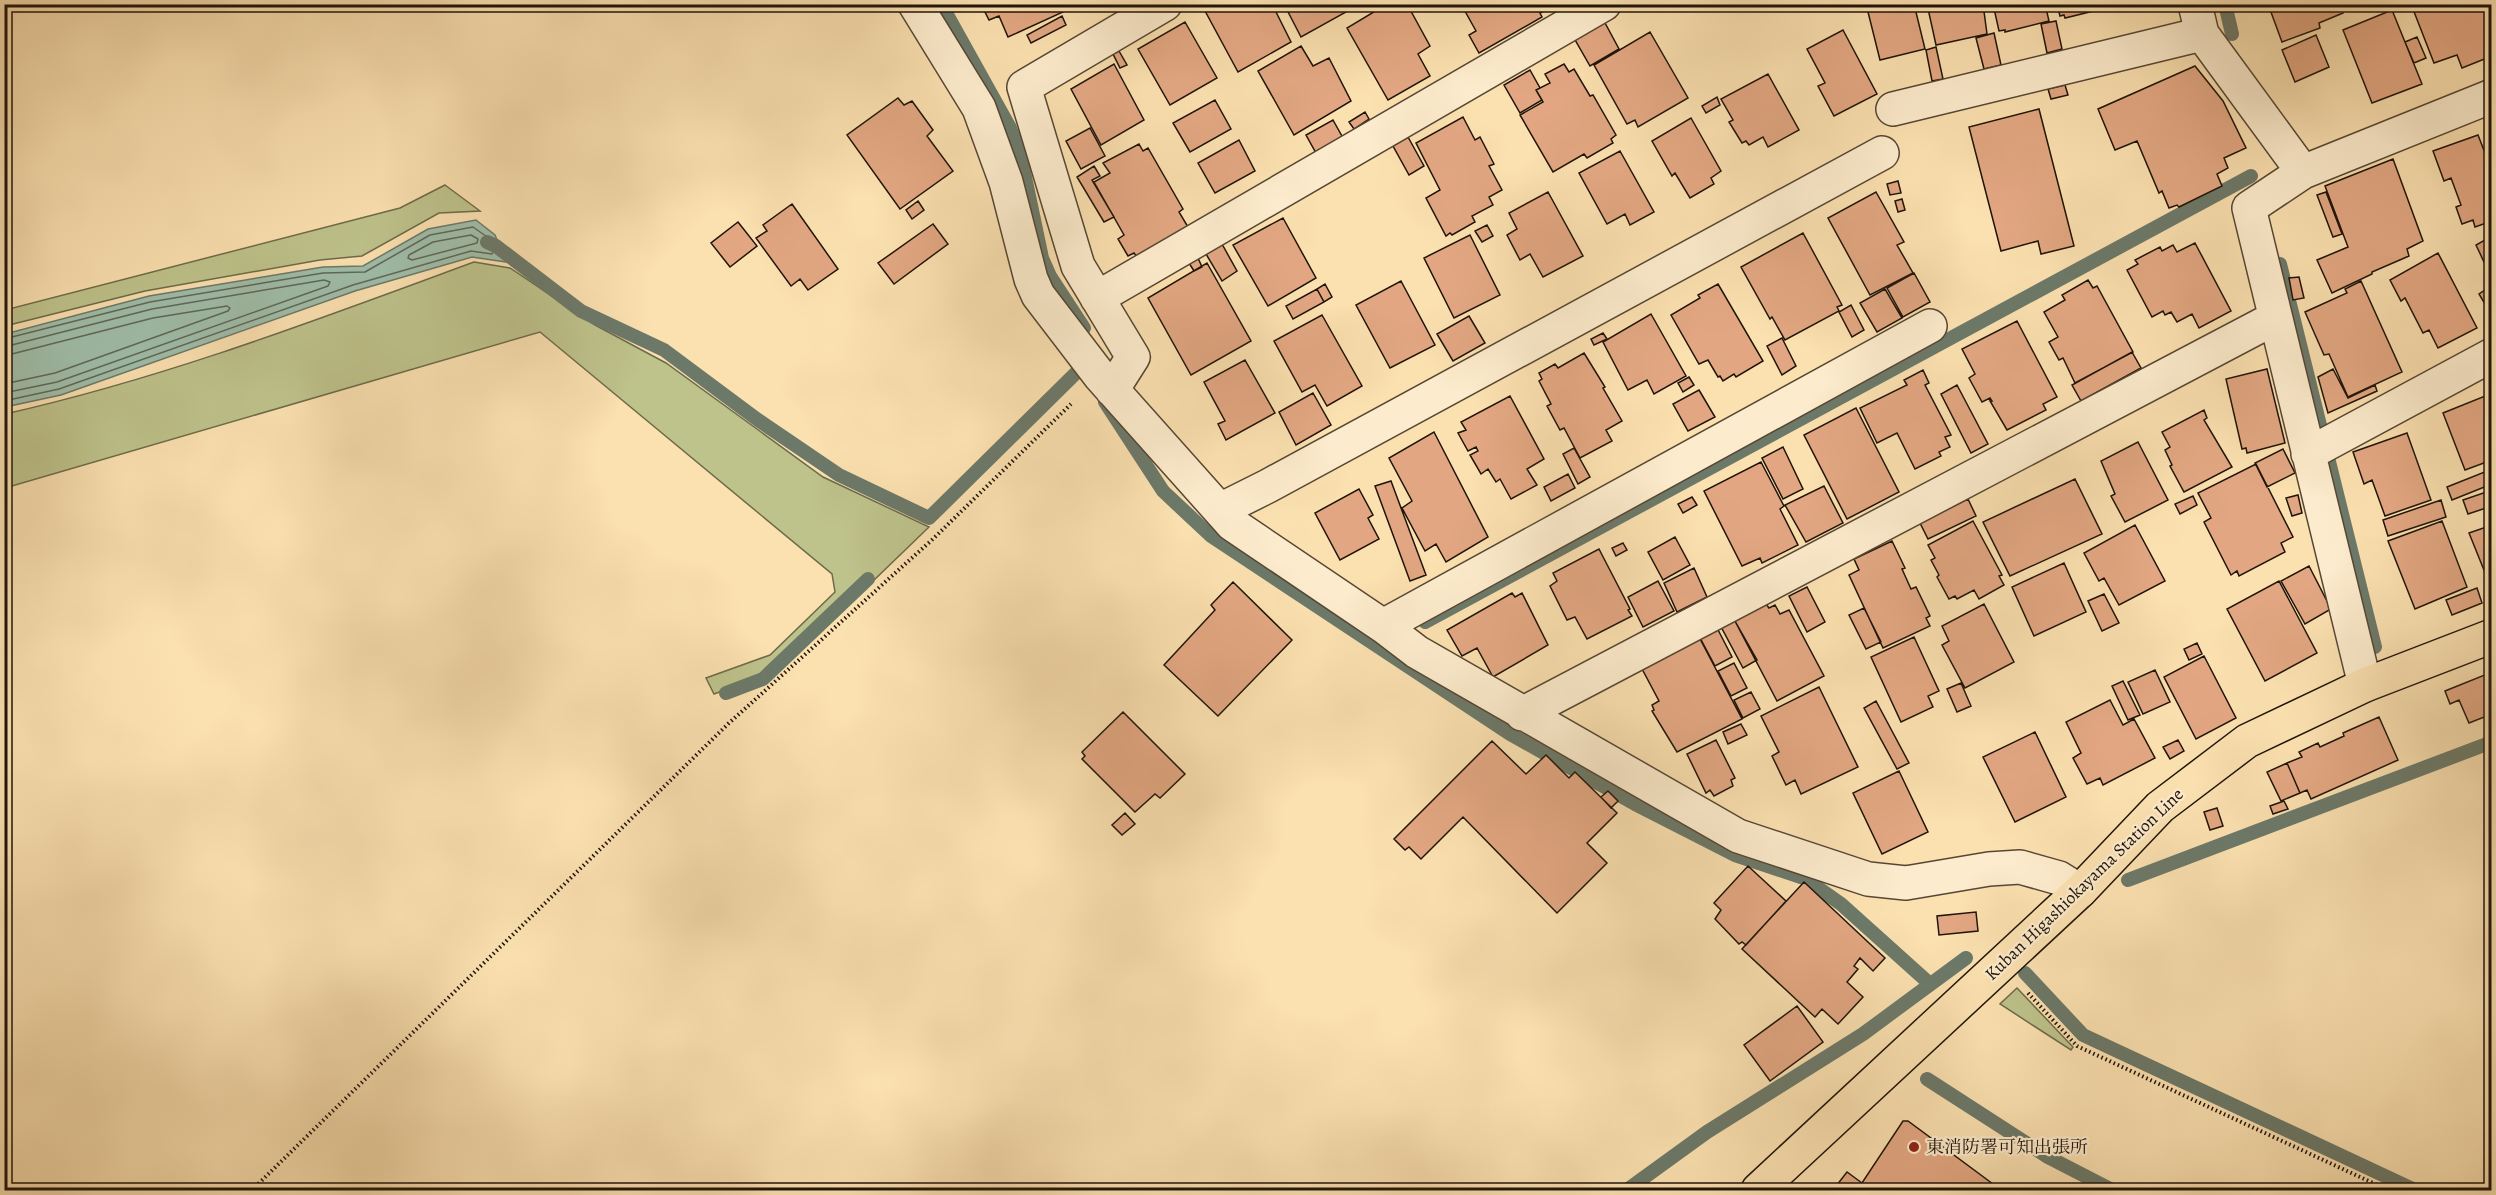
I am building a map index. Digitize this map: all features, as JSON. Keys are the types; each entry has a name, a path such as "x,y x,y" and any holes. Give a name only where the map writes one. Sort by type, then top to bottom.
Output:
{"main road":[{"name":"Kuban Higashiokayama Station Line","path":"1758,1191 2080,891 2160,807 2247,741 2365,685 2492,636"}],"street":[{"path":"915,4 999,99 1078,266 1133,357 1112,390"},
{"path":"999,99 1165,4"},
{"path":"1098,298 1604,4"},
{"path":"1893,109 2198,19 2303,172"},
{"path":"2365,685 2320,448 2275,318 2249,208 2303,172 2492,96"},
{"path":"999,99 1006,182 1031,279 1038,294 1112,390 1232,524 1383,626 1417,652 1738,836 1868,879 1906,883 1989,869 2020,867 2059,878 2080,891"},
{"path":"1220,510 1278,481 1882,153"},
{"path":"1522,714 2275,318"},
{"path":"1383,626 1929,326"},
{"path":"2320,448 2492,355"}],"path":[{"path":"252,1191 728,724 934,538 1079,397"},
{"path":"2001,963 2077,1046 2388,1191"}],"green space":[{"path":"445,185 480,211 439,213 362,256 320,260 145,291 5,326 5,310 400,208"},
{"path":"474,262 510,268 595,325 666,363 823,477 929,527 874,580 865,575 757,678 714,694 706,678 770,655 835,592 832,574 540,332 5,488 5,414 183,365 300,326"},
{"path":"2017,988 2073,1047 2071,1050 2000,1004"}],"water":[{"path":"476,220 495,235 506,262 472,257 355,291 61,395 5,407 5,334 149,296 323,267 363,266 428,229"}],"building":[{"path":"981,4 1059,4 1063,12 1008,37 999,16 989,20"},
{"path":"1212,4 1272,4 1291,42 1238,72 1204,9"},
{"path":"1284,4 1342,4 1346,12 1301,37"},
{"path":"1387,4 1407,4 1430,46 1418,54 1430,76 1388,100 1347,28"},
{"path":"1461,4 1541,4 1544,11 1540,13 1542,17 1479,53 1469,35 1476,31"},
{"path":"1866,4 1914,4 1925,49 1880,60"},
{"path":"1927,4 1983,4 1987,34 1936,45"},
{"path":"1993,4 2045,4 2049,21 2005,32 2005,30 1999,31"},
{"path":"2057,4 2109,4 2110,7 2065,18 2064,15 2060,16"},
{"path":"2268,4 2340,4 2343,13 2319,23 2320,28 2282,42"},
{"path":"2411,4 2487,4 2488,7 2484,9 2492,27 2492,56 2462,68 2457,55 2434,63"},
{"path":"2392,10 2422,84 2372,103 2343,30"},
{"path":"1062,16 1066,25 1031,43 1027,35"},
{"path":"1604,21 1619,49 1590,66 1574,38"},
{"path":"2056,21 2062,49 2047,53 2041,24"},
{"path":"1185,22 1217,78 1170,105 1138,49"},
{"path":"1843,30 1877,94 1834,116 1818,86 1825,83 1807,49"},
{"path":"1650,32 1688,98 1638,127 1635,120 1627,124 1594,65"},
{"path":"1994,33 2001,65 1984,69 1976,38"},
{"path":"2316,35 2329,67 2295,82 2282,50"},
{"path":"2417,37 2426,58 2414,63 2405,42"},
{"path":"1301,46 1313,66 1329,58 1351,101 1294,135 1258,71"},
{"path":"1936,47 1943,79 1932,81 1926,50"},
{"path":"1119,51 1127,65 1120,68 1113,54"},
{"path":"1114,64 1144,120 1101,145 1071,89"},
{"path":"1564,64 1569,72 1574,69 1590,96 1593,95 1616,135 1611,139 1613,143 1587,158 1584,154 1553,172 1520,115 1543,102 1536,90 1550,83 1545,74"},
{"path":"2195,66 2223,101 2246,148 2224,158 2228,168 2217,174 2222,186 2179,207 2177,205 2169,208 2162,191 2159,193 2137,141 2115,150 2098,109"},
{"path":"1530,70 1540,88 1536,90 1542,100 1520,113 1504,85"},
{"path":"1768,74 1799,130 1768,147 1763,137 1749,145 1746,141 1742,143 1729,122 1733,120 1721,99"},
{"path":"2065,85 2068,95 2051,99 2048,89"},
{"path":"1717,97 1720,105 1706,113 1702,106"},
{"path":"898,98 904,105 912,101 933,130 927,136 953,171 900,209 847,135"},
{"path":"1215,100 1231,129 1190,152 1173,123"},
{"path":"2039,109 2074,246 2041,254 2038,241 2001,251 1969,127"},
{"path":"1365,112 1369,119 1354,129 1349,122"},
{"path":"1463,117 1475,140 1480,137 1494,164 1489,166 1502,190 1489,197 1493,205 1472,216 1475,222 1446,236 1426,198 1440,190 1416,143"},
{"path":"1691,118 1721,171 1711,178 1714,184 1690,198 1675,173 1672,176 1652,141"},
{"path":"1333,120 1343,138 1316,153 1306,135"},
{"path":"1090,128 1105,156 1081,169 1066,141"},
{"path":"2478,135 2492,171 2492,221 2475,227 2473,220 2462,224 2456,207 2461,205 2451,178 2444,181 2433,151"},
{"path":"1408,137 1424,166 1409,175 1393,146"},
{"path":"1239,140 1255,171 1215,193 1198,163"},
{"path":"1139,144 1143,151 1148,148 1183,209 1179,212 1188,227 1137,257 1134,253 1128,256 1118,239 1124,235 1094,182 1110,173 1103,163"},
{"path":"1620,151 1654,212 1630,225 1625,214 1607,224 1579,173"},
{"path":"2393,159 2423,241 2407,249 2409,256 2332,293 2317,260 2348,247 2325,186"},
{"path":"1094,166 1100,176 1092,180 1114,217 1104,222 1077,177"},
{"path":"1898,181 1901,193 1890,195 1887,184"},
{"path":"1548,192 1583,256 1543,277 1530,254 1520,260 1507,235 1517,229 1509,213"},
{"path":"1876,192 1904,242 1897,245 1913,273 1870,295 1828,218"},
{"path":"2326,192 2342,234 2333,237 2317,195"},
{"path":"1902,199 1905,210 1898,212 1895,201"},
{"path":"918,201 924,210 912,219 906,210"},
{"path":"792,204 838,269 808,290 800,279 791,286 756,238 767,231 763,225"},
{"path":"1283,218 1316,278 1268,306 1233,245"},
{"path":"738,222 757,246 730,267 711,243"},
{"path":"933,224 948,244 894,284 878,263"},
{"path":"1487,225 1493,236 1482,242 1475,231"},
{"path":"1803,233 1842,305 1837,307 1839,311 1785,340 1772,317 1770,319 1741,267"},
{"path":"1470,235 1500,295 1454,318 1424,258"},
{"path":"2492,236 2492,268 2487,261 2484,262 2476,245"},
{"path":"2195,243 2231,311 2199,328 2192,314 2177,322 2171,312 2165,315 2163,311 2152,317 2127,270 2138,264 2135,260 2160,247 2162,251 2173,245 2177,252"},
{"path":"1222,244 1237,271 1222,281 1206,254"},
{"path":"2438,253 2477,328 2438,348 2429,330 2423,333 2405,298 2401,301 2390,280"},
{"path":"1198,258 1202,267 1194,271 1189,263"},
{"path":"1207,263 1251,341 1191,375 1148,298"},
{"path":"1914,273 1930,302 1903,317 1887,288"},
{"path":"2299,277 2304,298 2293,300 2289,278"},
{"path":"2088,280 2093,288 2097,286 2133,352 2075,383 2063,358 2059,360 2049,342 2058,337 2044,312 2065,300 2062,295"},
{"path":"1401,281 1435,345 1390,368 1356,305"},
{"path":"2361,281 2402,372 2348,397 2329,354 2324,355 2305,312 2347,293 2345,289"},
{"path":"1325,284 1332,297 1324,302 1317,289"},
{"path":"1718,284 1763,361 1736,377 1734,374 1723,381 1708,360 1699,364 1671,315 1700,298 1698,295"},
{"path":"2492,287 2492,316 2479,294"},
{"path":"1317,289 1324,302 1293,319 1286,306"},
{"path":"1885,289 1902,318 1877,332 1860,303"},
{"path":"1851,305 1864,330 1852,337 1839,312"},
{"path":"1651,314 1686,376 1654,394 1647,380 1628,390 1603,342"},
{"path":"1322,315 1362,386 1327,406 1315,385 1302,392 1274,341"},
{"path":"1469,316 1485,343 1453,361 1437,334"},
{"path":"2017,321 2057,397 2043,404 2046,410 2007,430 1990,398 1982,402 1969,378 1975,374 1962,349"},
{"path":"1603,333 1607,339 1594,345 1591,339"},
{"path":"1782,338 1796,366 1782,375 1767,346"},
{"path":"2132,352 2141,368 2081,401 2072,385"},
{"path":"1584,353 1622,421 1606,430 1612,441 1580,458 1564,428 1560,430 1547,406 1551,404 1539,381 1542,379 1539,373 1555,364 1558,368"},
{"path":"1245,360 1275,413 1226,440 1218,424 1225,421 1204,382"},
{"path":"2267,369 2285,443 2247,453 2246,448 2242,449 2226,379"},
{"path":"2333,369 2348,398 2375,385 2377,391 2328,413 2318,377"},
{"path":"1923,370 1929,383 1925,385 1951,435 1945,437 1950,447 1939,452 1941,456 1915,469 1897,433 1877,443 1860,408 1907,385 1904,380"},
{"path":"1689,377 1694,385 1683,392 1678,383"},
{"path":"1957,385 1988,444 1971,453 1941,394"},
{"path":"1699,390 1715,417 1688,431 1673,404"},
{"path":"1313,393 1331,425 1296,445 1279,412"},
{"path":"2490,394 2492,460 2465,470 2443,413"},
{"path":"1510,396 1544,459 1527,469 1537,485 1511,499 1500,479 1496,482 1488,469 1481,474 1470,455 1478,451 1476,447 1468,451 1458,433 1466,430 1461,422"},
{"path":"1856,408 1899,492 1847,519 1804,435"},
{"path":"2204,410 2207,418 2204,420 2232,467 2184,492 2170,466 2172,465 2165,450 2170,447 2162,432"},
{"path":"1434,432 1488,537 1446,562 1436,544 1425,551 1402,508 1412,501 1389,458"},
{"path":"2407,433 2431,500 2385,516 2372,480 2364,484 2353,452"},
{"path":"2138,442 2168,500 2125,522 2111,496 2115,494 2101,461"},
{"path":"1783,447 1803,489 1783,499 1762,458"},
{"path":"1574,448 1590,477 1578,484 1563,454"},
{"path":"2283,449 2295,473 2267,487 2255,463"},
{"path":"1761,462 1784,506 1780,509 1798,545 1762,563 1760,558 1742,566 1704,491"},
{"path":"2256,464 2293,537 2281,543 2285,552 2239,576 2237,571 2231,575 2204,522 2211,518 2198,493"},
{"path":"2492,469 2492,484 2452,500 2447,487"},
{"path":"1568,474 1575,488 1551,501 1544,487"},
{"path":"2075,479 2102,534 2010,576 1983,522"},
{"path":"1391,481 1426,575 1410,581 1375,486"},
{"path":"1824,486 1843,523 1806,542 1785,505"},
{"path":"1359,489 1373,515 1368,518 1379,539 1340,560 1315,513"},
{"path":"2492,490 2492,506 2468,514 2463,500"},
{"path":"2298,495 2302,513 2292,516 2286,498"},
{"path":"2193,496 2197,505 2180,514 2175,504"},
{"path":"1692,497 1697,505 1683,513 1678,504"},
{"path":"1968,499 1976,516 1928,539 1920,523"},
{"path":"2441,500 2446,517 2388,536 2383,520"},
{"path":"1973,521 2002,575 1999,576 2004,585 1979,599 1974,590 1957,599 1955,596 1949,599 1937,577 1939,575 1931,560 1935,558 1928,545"},
{"path":"2442,521 2467,587 2415,609 2388,541"},
{"path":"2135,525 2165,581 2119,605 2104,578 2099,581 2084,553"},
{"path":"2492,525 2492,590 2469,533"},
{"path":"1675,537 1690,565 1663,580 1648,552"},
{"path":"1892,541 1905,568 1902,569 1911,589 1916,587 1930,616 1926,618 1930,626 1883,648 1849,575 1859,570 1854,559"},
{"path":"1623,543 1627,550 1616,556 1612,548"},
{"path":"1599,549 1632,616 1587,639 1575,617 1567,620 1550,586 1557,581 1553,573"},
{"path":"2064,563 2086,612 2034,636 2012,587"},
{"path":"2309,566 2331,609 2305,624 2281,581"},
{"path":"1694,568 1707,597 1677,612 1664,583"},
{"path":"1658,581 1674,611 1643,627 1628,597"},
{"path":"2279,581 2317,653 2265,681 2227,609"},
{"path":"1233,582 1292,640 1218,716 1164,665 1215,610 1211,605"},
{"path":"1807,587 1825,622 1807,632 1789,596"},
{"path":"2477,588 2482,603 2452,615 2446,600"},
{"path":"1512,593 1515,597 1522,593 1548,645 1493,677 1477,648 1462,656 1447,630"},
{"path":"2104,594 2119,623 2102,631 2088,601"},
{"path":"1766,604 1769,608 1775,605 1780,614 1789,610 1824,676 1777,701 1735,621"},
{"path":"1984,604 2014,662 1965,688 1942,645 1949,641 1942,626"},
{"path":"1864,608 1881,642 1866,649 1849,615"},
{"path":"1737,613 1740,618 1735,621 1757,660 1743,668 1719,623"},
{"path":"1715,624 1732,657 1715,666 1698,634"},
{"path":"1698,635 1742,719 1677,752 1652,711 1654,710 1652,705 1659,701 1640,665"},
{"path":"1914,637 1939,691 1928,696 1933,707 1901,722 1871,657"},
{"path":"2197,643 2202,654 2189,660 2184,649"},
{"path":"2204,656 2236,718 2196,739 2164,677"},
{"path":"1734,663 1747,688 1731,696 1718,671"},
{"path":"2155,670 2170,702 2143,714 2128,682"},
{"path":"2492,672 2492,714 2469,723 2459,700 2450,704 2445,691"},
{"path":"2123,681 2140,715 2128,720 2112,686"},
{"path":"1961,683 1971,706 1957,712 1947,689"},
{"path":"1819,687 1858,767 1801,794 1795,780 1786,785 1772,756 1779,752 1761,716"},
{"path":"1751,692 1760,709 1743,718 1734,700"},
{"path":"2110,700 2123,725 2134,719 2155,758 2103,785 2100,778 2087,784 2073,758 2081,753 2066,722"},
{"path":"1876,701 1909,763 1897,769 1864,708"},
{"path":"1123,712 1185,774 1160,798 1155,794 1135,812 1082,759 1085,756 1082,752"},
{"path":"2379,717 2398,760 2311,799 2307,790 2300,793 2287,763 2302,757 2299,752 2318,743 2320,747 2344,736 2343,733"},
{"path":"1741,724 1747,735 1728,744 1723,732"},
{"path":"2035,732 2066,797 2015,822 1983,757"},
{"path":"1716,740 1735,778 1731,780 1733,786 1714,796 1710,790 1706,793 1687,754"},
{"path":"2178,740 2184,751 2170,759 2163,747"},
{"path":"1492,741 1526,774 1546,755 1569,778 1575,772 1617,813 1587,843 1607,863 1557,913 1463,817 1421,859 1409,847 1405,850 1394,839"},
{"path":"2287,763 2300,793 2281,801 2267,772"},
{"path":"1899,771 1928,832 1882,854 1853,793"},
{"path":"1608,791 1618,801 1611,808 1601,797"},
{"path":"2284,801 2288,809 2273,814 2270,806"},
{"path":"2217,808 2223,826 2210,830 2204,812"},
{"path":"1125,813 1135,824 1122,835 1112,825"},
{"path":"1748,866 1786,901 1746,945 1742,942 1739,944 1715,919 1721,910 1714,903"},
{"path":"1804,882 1885,958 1873,971 1860,958 1854,966 1858,969 1847,982 1863,997 1838,1024 1822,1009 1815,1017 1742,949"},
{"path":"1976,912 1978,931 1939,935 1937,916"},
{"path":"1797,1006 1823,1042 1770,1081 1744,1045"},
{"name":"東消防署可知出張所","path":"1903,1121 1908,1121 2001,1190 1833,1190 1847,1172 1862,1183"}],"waterway":[{"path":"941,4 1010,128 1020,153 1042,258 1050,276 1084,328"},
{"path":"2225,4 2232,34"},
{"path":"1425,622 2251,176"},
{"path":"487,242 496,246 581,311 664,350 758,420 839,475 929,518 1080,369"},
{"path":"2280,264 2375,647"},
{"path":"1105,402 1163,491 1211,536 1510,734 1635,804 1735,855 1804,878 1841,904 1930,984"},
{"path":"726,693 763,679 868,579"},
{"path":"2128,880 2492,742"},
{"path":"1627,1190 1707,1132 1863,1034 1966,958"},
{"path":"2025,973 2083,1035 2415,1190"},
{"path":"1927,1079 2048,1157 2112,1190"}],"place":[{"name":"東消防署可知出張所","path":"1914,1147"}]}
